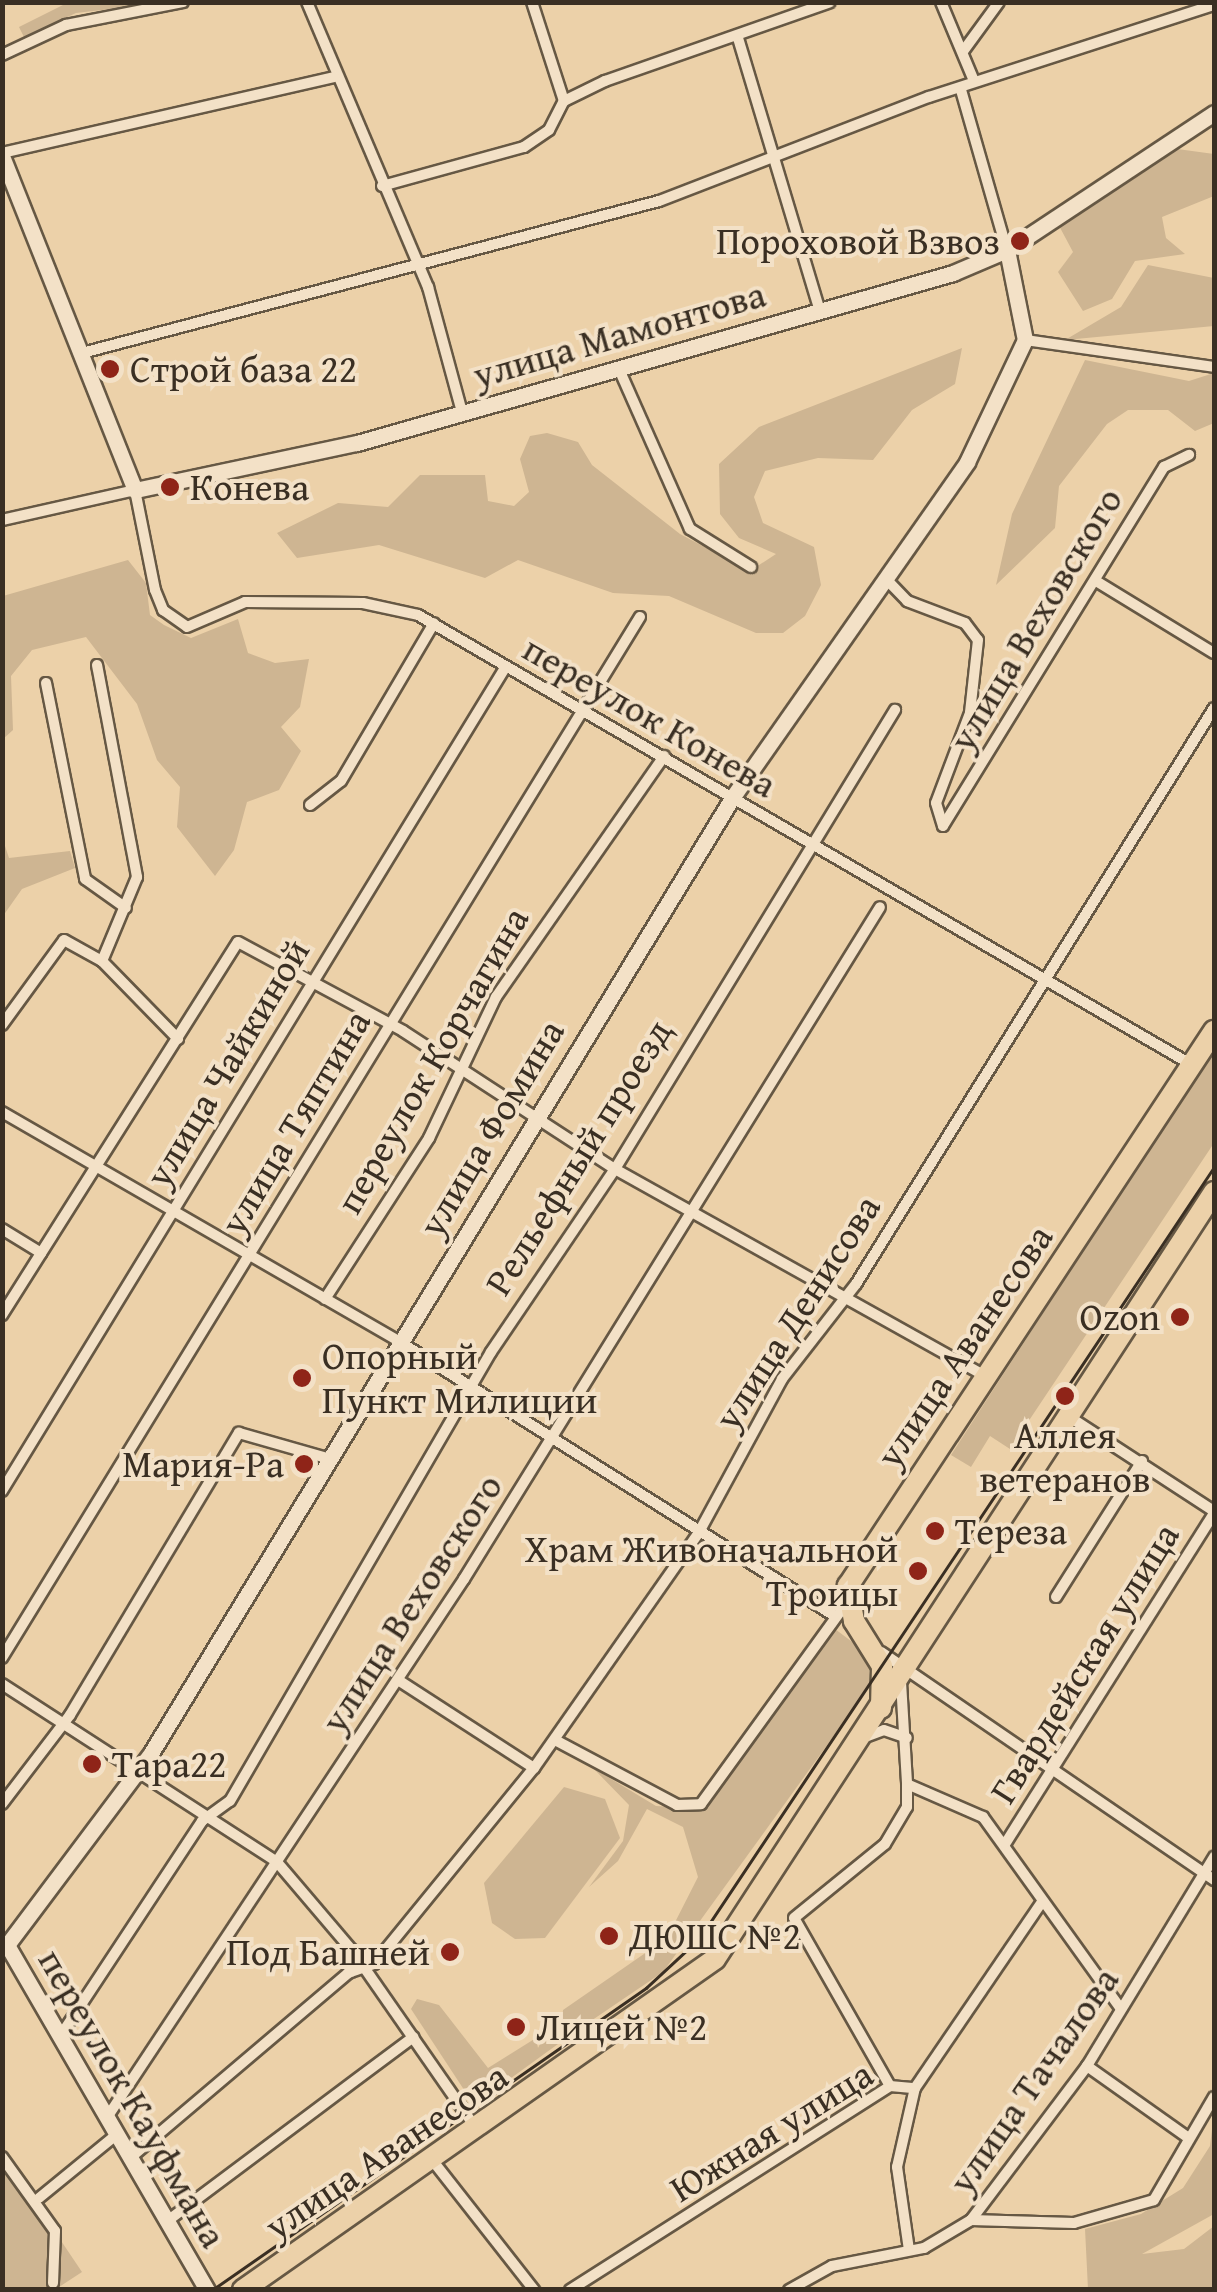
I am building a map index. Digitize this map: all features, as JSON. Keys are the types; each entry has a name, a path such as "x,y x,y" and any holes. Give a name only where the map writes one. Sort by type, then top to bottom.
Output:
{"highway":[{"name":"улица Аванесова","path":"840,1608 857,1568 1214,1031"},
{"name":"улица Аванесова","path":"243,2290 478,2131 716,1958 880,1714 1067,1416 1214,1192"},
{"path":"840,1608 864,1637 883,1672 880,1714"}],"street":[{"path":"2,55 66,25 182,2"},
{"path":"307,2 334,77 414,264 462,412"},
{"path":"532,2 564,102"},
{"path":"941,2 974,82"},
{"path":"964,50 999,2"},
{"path":"382,186 524,148 549,130 564,102 830,3"},
{"path":"82,353 414,264 530,240 961,90 974,82 1214,5"},
{"path":"738,38 820,312"},
{"path":"136,490 2,155 334,77"},
{"path":"961,90 1007,250 1025,340 1214,366"},
{"name":"улица Мамонтова","path":"2,520 136,490 248,472 820,312 1007,250 1214,113"},
{"name":"улица Фомина","path":"5,1942 34,1920 138,1769 732,798 968,462 1025,340"},
{"path":"619,369 690,529 750,567"},
{"name":"улица Веховского","path":"888,581 907,601 965,623 978,640 970,714 936,802 943,826 1164,466 1188,455"},
{"name":"переулок Конева","path":"136,490 155,590 175,622 197,626 245,602 292,600 382,605 434,624 1192,1065"},
{"path":"1096,581 1214,654"},
{"name":"улица Тяптина","path":"2,1658 251,1256 578,709 640,617"},
{"path":"310,805 342,781 434,624"},
{"path":"97,665 137,877 102,961"},
{"name":"улица Чайкиной","path":"2,1491 506,668"},
{"path":"46,683 85,879 126,908"},
{"name":"улица Денисова","path":"129,2159 364,1966 555,1740 698,1534 782,1378 846,1298 1049,981 1214,708"},
{"name":"Рельефный проезд","path":"59,2038 202,1821 215,1816 471,1385 615,1169 808,842 895,710"},
{"name":"переулок Корчагина","path":"325,1300 429,1138 457,1067 664,756"},
{"name":"улица Веховского","path":"106,2119 398,1680 880,908"},
{"path":"2,1025 64,940 102,961 178,1039"},
{"path":"2,1314 238,942 311,987 389,1025 615,1169 987,1376"},
{"path":"2,1112 471,1385 698,1534 840,1608 700,1804 677,1805 555,1740"},
{"path":"2,1229 40,1253"},
{"path":"1067,1416 1142,1461 1214,1512"},
{"path":"2,1804 62,1722 239,1433 330,1459"},
{"path":"1056,1597 1142,1461"},
{"name":"Гвардейская улица","path":"1005,1844 1214,1512"},
{"path":"864,1637 905,1674 1054,1765 1214,1880"},
{"path":"890,2086 797,1936 799,1909 886,1844 908,1807 905,1674"},
{"path":"398,1680 534,1768"},
{"path":"2,1684 215,1816 277,1862 364,1966 478,2131"},
{"path":"865,1737 884,1730 906,1738"},
{"path":"907,1784 953,1798 1005,1844 1042,1902 1120,2008"},
{"name":"улица Тачалова","path":"789,2290 832,2266 909,2250 971,2220 1087,2066 1120,2008 1179,1926 1203,1872 1214,1857"},
{"name":"Южная улица","path":"570,2290 890,2086 915,2088 1042,1902"},
{"name":"переулок Кауфмана","path":"5,1942 207,2290"},
{"path":"166,2222 413,2037"},
{"path":"1087,2066 1186,2136"},
{"path":"909,2250 897,2167 915,2088"},
{"path":"971,2220 1074,2223 1154,2200 1174,2178 1186,2136 1214,2097"},
{"path":"39,2198 116,2135"},
{"path":"2,2157 39,2198 55,2232 53,2283"},
{"path":"433,2161 534,2290"}],"shaded area":[{"path":"67,3 162,3 76,13 24,37 19,27"},
{"path":"1170,148 1214,154 1214,196 1162,217 1166,238 1185,254 1135,261 1112,299 1083,311 1058,272 1073,252 1057,222"},
{"path":"1148,265 1214,278 1214,326 1065,340 1121,307"},
{"path":"962,348 955,384 912,410 873,460 818,458 765,471 754,497 763,523 814,547 821,585 805,616 783,633 756,633 669,596 613,593 518,560 485,578 379,545 297,558 277,533 338,503 388,507 420,475 485,475 488,501 514,506 529,492 520,459 530,436 547,433 578,442 592,465 680,534 750,571 776,554 739,538 720,514 719,464 759,427"},
{"path":"1085,360 1189,381 1214,373 1214,423 1195,431 1168,410 1128,410 1107,424 1059,486 1055,528 996,585 1012,514"},
{"path":"128,560 146,583 150,615 164,625 191,638 238,619 248,653 275,663 309,659 300,707 281,727 301,751 279,790 247,802 234,850 215,876 177,827 180,787 157,760 137,704 86,637 32,650 11,676 13,730 3,739 3,596"},
{"path":"2,837 9,858 70,851 75,868 22,889 3,916"},
{"path":"1214,1049 1214,1143 1010,1449 990,1436 971,1467 951,1455"},
{"path":"831,1626 863,1650 875,1675 867,1690 663,1972 582,2027 562,2027 563,2010 667,1938 698,1877 683,1827 647,1809 618,1861 589,1887 623,1841 629,1805 593,1768 656,1806 705,1809"},
{"path":"564,1787 605,1799 620,1838 545,1938 515,1939 492,1923 484,1883"},
{"path":"417,1999 439,2005 488,2068 536,2038 538,2048 545,2034 558,2044 474,2105 411,2009"},
{"path":"1214,2112 1214,2214 1142,2254 1184,2249 1214,2226 1214,2289 1088,2289 1085,2229 1141,2214 1183,2188 1210,2146"},
{"path":"2,2153 82,2272 56,2289 3,2289"}],"tram line":[{"path":"212,2290 646,1988 699,1939 1214,1167"}],"place":[{"name":"Пороховой Взвоз","path":"1020,241"},
{"name":"Строй база 22","path":"110,369"},
{"name":"Конева","path":"170,487"},
{"name":"Ozon","path":"1180,1317"},
{"name":"Опорный Пункт Милиции","path":"302,1378"},
{"name":"Аллея ветеранов","path":"1065,1396"},
{"name":"Мария-Ра","path":"304,1464"},
{"name":"Тереза","path":"935,1531"},
{"name":"Храм Живоначальной Троицы","path":"918,1571"},
{"name":"Тара22","path":"92,1764"},
{"name":"ДЮШС №2","path":"609,1936"},
{"name":"Под Башней","path":"450,1952"},
{"name":"Лицей №2","path":"516,2027"}]}
